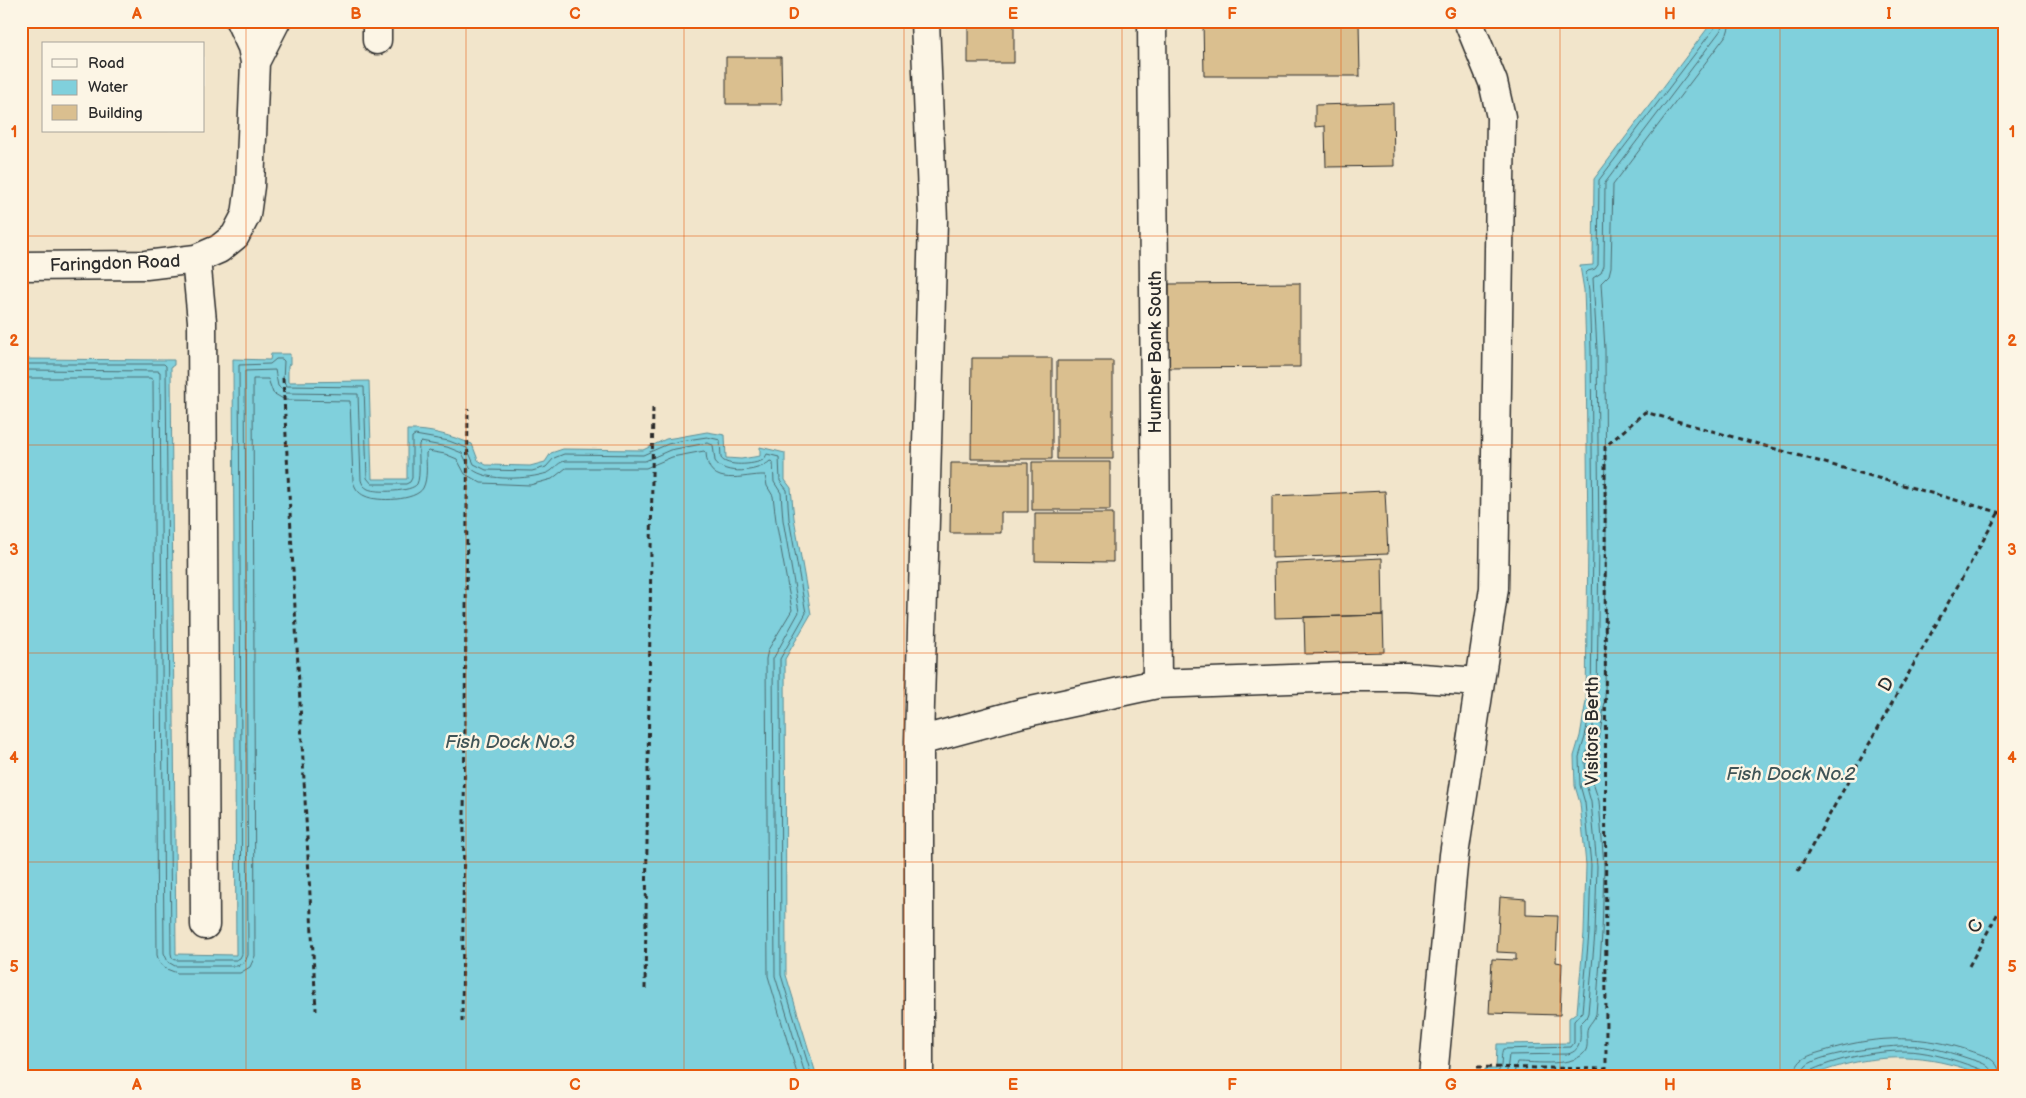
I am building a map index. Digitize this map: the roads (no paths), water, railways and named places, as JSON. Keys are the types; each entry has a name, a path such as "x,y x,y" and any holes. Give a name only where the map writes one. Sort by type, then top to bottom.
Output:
{"street":[{"name":"Faringdon Road","path":"21,266 146,265 196,259 219,250 235,236 246,215 250,186 255,62 252,47 240,21"},
{"name":"Faringdon Road","path":"255,62 276,21"},
{"path":"919,1077 919,740 925,447 933,221 925,21"},
{"name":"Humber Bank South","path":"1152,21 1157,684"},
{"path":"1433,1077 1454,855 1494,588 1501,117 1493,82 1468,21"},
{"path":"196,259 202,321 206,925"},
{"path":"919,740 1022,713 1157,684 1342,677 1406,677 1480,682"}],"water":[{"name":"Fish Dock No.2","path":"1713,21 2005,21 2005,1077 1983,1074 1931,1060 1895,1058 1860,1061 1825,1070 1809,1077 1485,1077 1485,1069 1496,1069 1497,1044 1569,1043 1569,1018 1577,1012 1584,933 1586,865 1580,803 1575,786 1574,756 1580,736 1586,701 1588,541 1586,349 1584,290 1580,266 1593,265 1594,179"},
{"name":"Fish Dock No.3","path":"271,354 290,354 288,382 369,381 372,479 407,479 407,430 440,434 472,444 478,460 486,465 530,466 545,462 551,453 563,449 643,450 666,439 707,432 725,435 726,458 741,459 760,456 760,447 785,453 785,480 791,488 794,518 811,614 785,659 786,975 817,1077 21,1077 21,359 174,360 174,365 171,367 176,954 236,955 233,359 270,360"}]}
